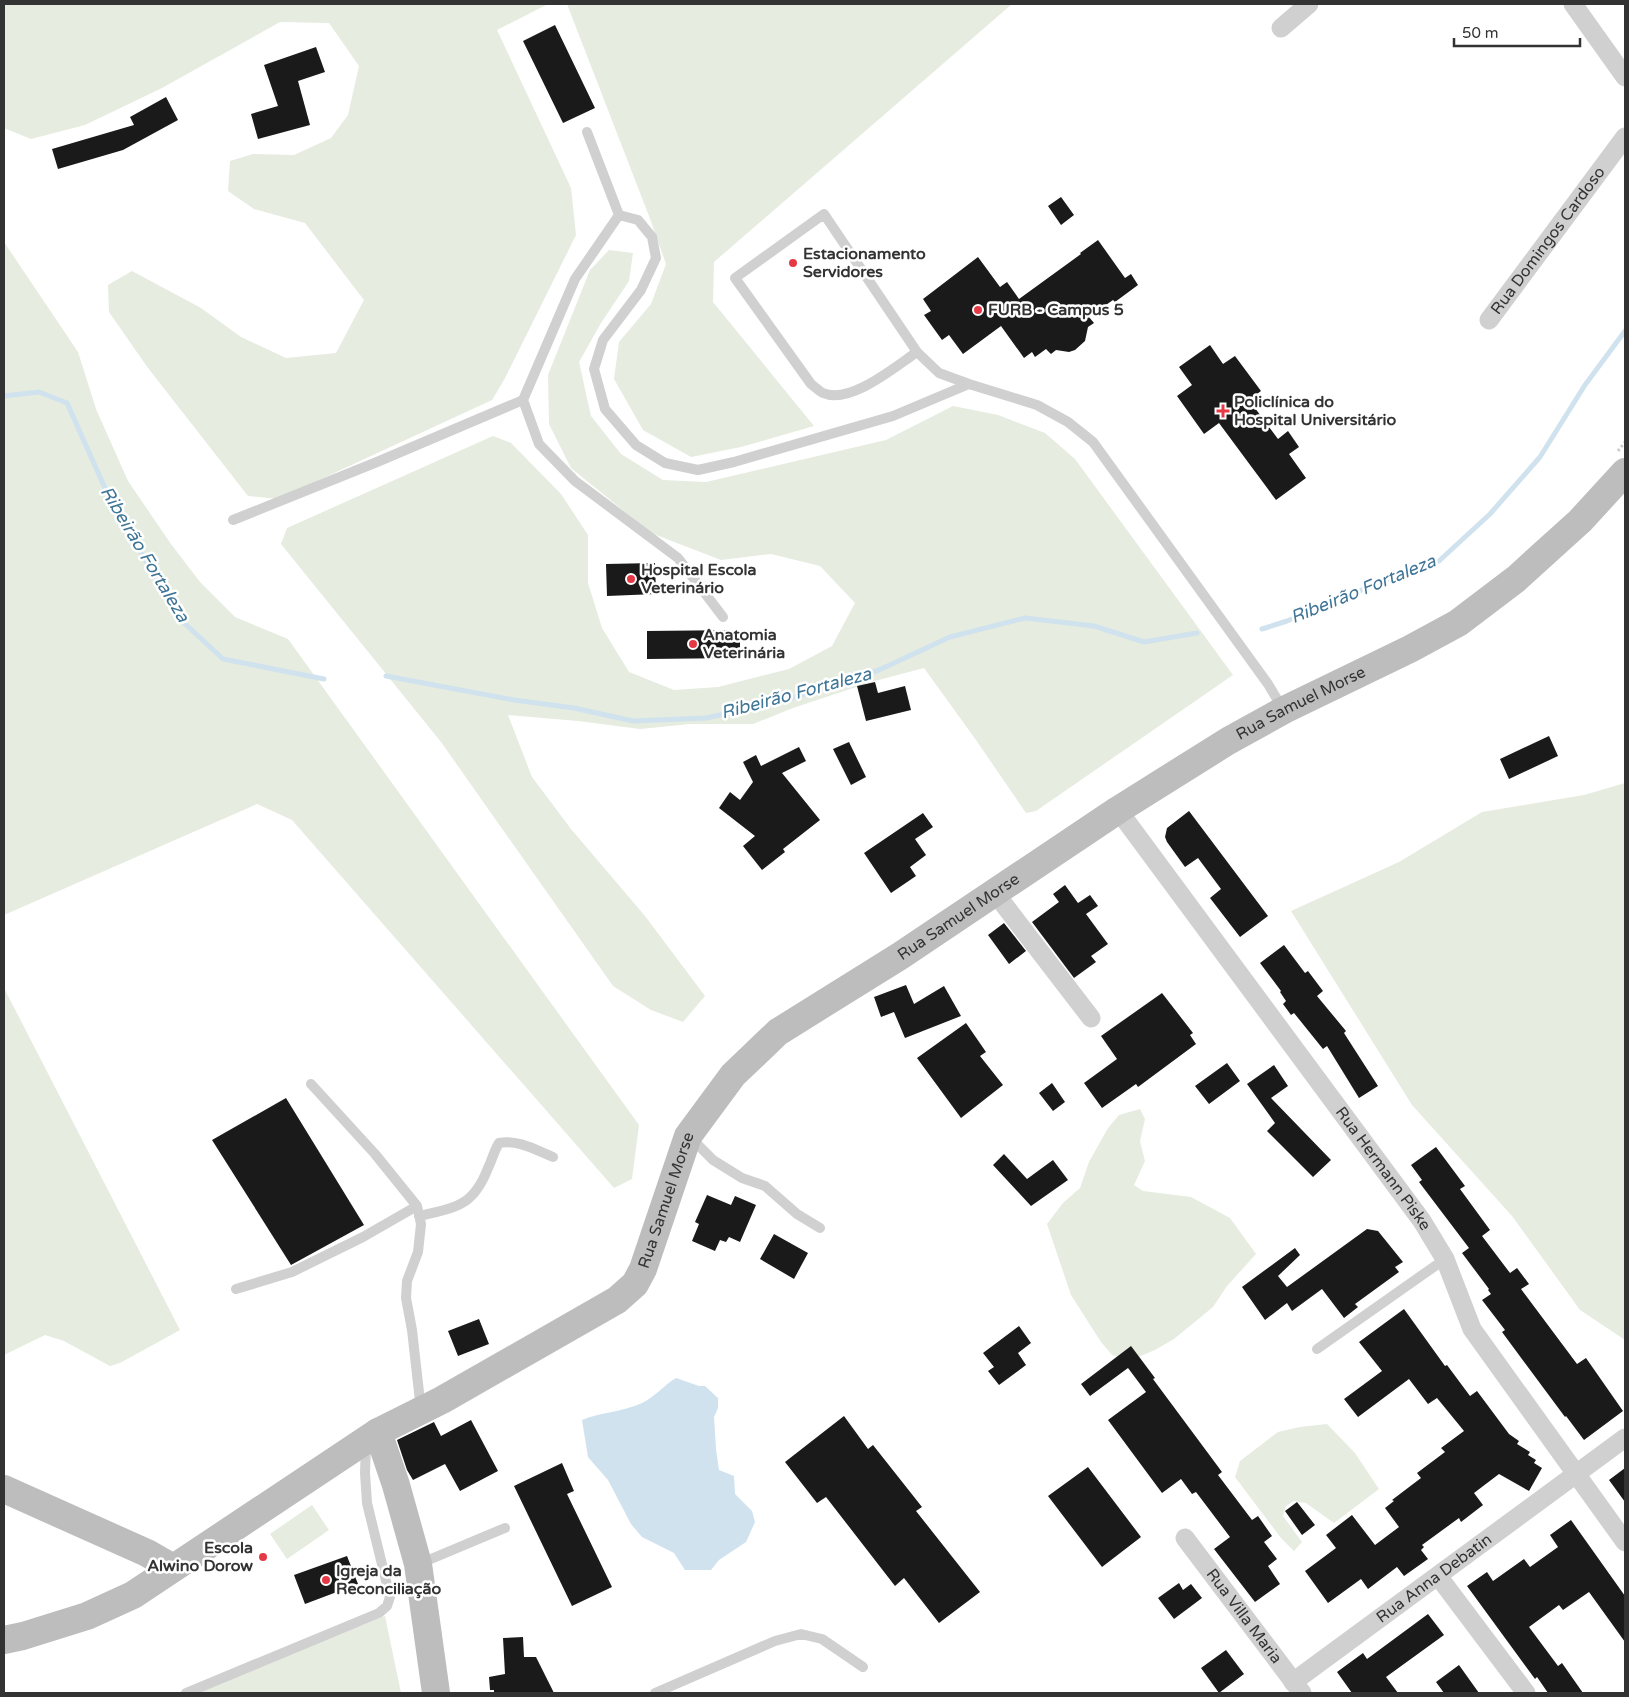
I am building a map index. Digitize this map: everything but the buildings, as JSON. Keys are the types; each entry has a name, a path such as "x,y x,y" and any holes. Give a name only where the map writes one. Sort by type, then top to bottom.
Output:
{"street":[{"path":"1281,28 1310,4"},
{"path":"1573,4 1625,77"},
{"name":"Rua Domingos Cardoso","path":"1489,320 1625,138"},
{"name":"Rua Samuel Morse","path":"4,1640 88,1616 132,1595 372,1435 478,1380 617,1300 636,1284 643,1269 688,1136 733,1075 778,1032 900,956 1118,810 1228,740 1458,623 1516,579 1580,521 1619,464"},
{"name":"Rua Hermann Piske","path":"1118,810 1422,1221 1445,1259 1472,1329 1625,1542"},
{"path":"995,892 1091,1018"},
{"path":"372,1435 396,1485 418,1564 436,1693"},
{"name":"Rua Anna Debatin","path":"1297,1687 1438,1576 1625,1438"},
{"path":"4,1489 147,1553 173,1568"},
{"name":"Rua Villa Maria","path":"1185,1538 1297,1687"},
{"path":"1438,1576 1526,1693"}],"lane":[{"path":"586,132 619,215"},
{"path":"917,352 872,383 844,395 825,394 810,384 735,278 824,214 917,352 940,373 1037,405 1068,422 1093,442 1268,684 1284,710"},
{"path":"619,215 638,220 652,237 656,258 641,290 603,340 594,369 605,409 636,445 665,463 698,470 734,462 893,416 969,384"},
{"path":"619,215 575,279 523,400 539,444 574,481 678,558 724,617"},
{"path":"233,520 523,400"},
{"path":"312,1084 375,1154 418,1211 421,1224 418,1252 407,1281 406,1298 412,1330 421,1411"},
{"path":"688,1136 713,1160 742,1178 764,1186 787,1206 820,1228"},
{"path":"236,1289 292,1272 418,1211 451,1208 469,1199 478,1190 499,1143 516,1143 553,1157"},
{"path":"1317,1349 1445,1259"},
{"path":"186,1693 378,1613 387,1606 390,1597 367,1503 365,1473 372,1435"},
{"path":"418,1564 505,1528"},
{"path":"655,1693 775,1642 801,1634 822,1639 863,1667"}],"path":[{"path":"1619,464 1625,442"}],"shaded area":[{"path":"4,4 548,4 497,30 571,188 576,235 504,380 492,400 278,499 248,496 148,368 109,312 108,285 132,271 201,308 241,337 286,358 336,353 364,300 305,223 254,209 228,191 230,161 253,154 294,155 331,138 348,115 359,66 329,23 280,22 162,88 85,125 31,139 4,128"},
{"path":"567,4 1012,4 714,262 713,302 814,426 741,447 691,457 643,430 614,379 619,342 651,304 666,264"},
{"path":"4,242 78,352 96,409 128,481 171,544 200,582 235,617 288,639 639,1125 632,1179 614,1188 292,820 257,804 4,915"},
{"path":"609,250 633,253 629,281 601,323 579,362 591,416 621,454 663,480 706,482 886,440 953,406 998,415 1045,433 1075,459 1233,675 1036,811 1026,813 924,668 871,682 793,708 753,724 690,724 640,729 508,715 532,777 571,829 645,916 705,996 683,1022 651,1010 613,986 441,742 281,544 287,528 493,436 511,443 561,494 588,535 588,583 602,628 629,672 674,690 718,687 789,669 832,646 855,603 820,566 771,554 721,560 651,533 571,468 549,424 548,375 590,270"},
{"path":"1625,783 1625,1340 1580,1310 1512,1216 1412,1105 1291,911 1399,862 1482,812 1584,795"},
{"path":"4,988 180,1330 120,1363 110,1366 64,1341 45,1335 4,1355"},
{"path":"1140,1109 1145,1119 1140,1141 1145,1161 1134,1185 1143,1191 1191,1197 1230,1218 1256,1254 1227,1286 1213,1307 1174,1339 1155,1350 1131,1360 1112,1355 1101,1342 1071,1295 1047,1224 1063,1203 1080,1188 1089,1162 1108,1128 1119,1115"},
{"path":"1327,1424 1355,1453 1379,1489 1334,1523 1306,1503 1294,1501 1286,1506 1283,1516 1302,1542 1294,1551 1281,1538 1235,1477 1240,1461 1278,1432"},
{"path":"312,1505 329,1530 287,1559 270,1534"},
{"path":"385,1616 401,1693 195,1693"}],"water":[{"path":"676,1378 699,1386 705,1386 718,1398 718,1408 714,1417 719,1470 734,1476 735,1494 752,1511 755,1522 746,1542 719,1560 711,1570 685,1570 674,1553 642,1537 631,1524 608,1480 588,1457 582,1420 642,1403"}],"waterway":[{"name":"Ribeirão Fortaleza","path":"1262,629 1439,561 1490,514 1540,457 1585,385 1625,331"},
{"name":"Ribeirão Fortaleza","path":"4,396 39,392 67,403 113,506 182,621 223,659 324,679"},
{"name":"Ribeirão Fortaleza","path":"386,676 514,700 574,708 633,721 706,718 779,702 879,670 950,637 1025,618 1094,626 1144,642 1197,633"}],"place":[{"name":"Estacionamento Servidores","path":"793,263"},
{"name":"FURB - Campus 5","path":"978,310"},
{"name":"Policlínica do Hospital Universitário","path":"1223,411"},
{"name":"Hospital Escola Veterinário","path":"631,579"},
{"name":"Anatomia Veterinária","path":"693,644"},
{"name":"Escola Alwino Dorow","path":"263,1557"},
{"name":"Igreja da Reconciliação","path":"326,1580"}]}
